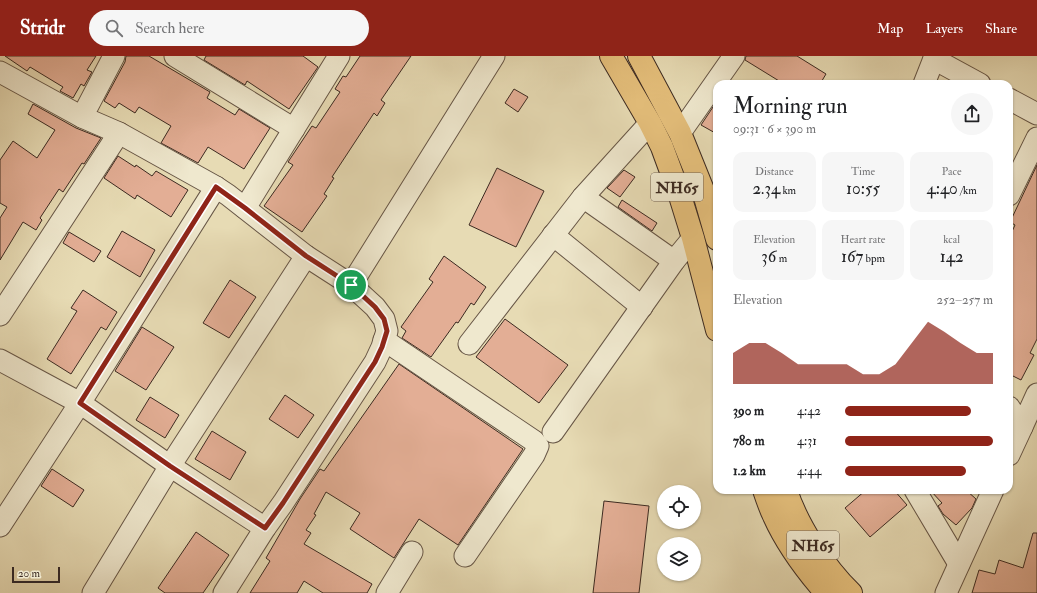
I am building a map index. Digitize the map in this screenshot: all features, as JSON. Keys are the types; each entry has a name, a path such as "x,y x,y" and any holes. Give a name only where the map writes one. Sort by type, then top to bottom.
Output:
{"highway":[{"name":"NH65","path":"611,56 650,123 662,147 680,196 693,238 713,315"},
{"name":"NH65","path":"639,56 680,133 703,190 713,225"},
{"name":"NH65","path":"765,494 773,515 789,545 808,572 826,593"},
{"name":"NH65","path":"788,494 804,531 824,561 851,593"}],"street":[{"path":"82,117 114,56"},
{"path":"175,56 294,129"},
{"path":"245,208 339,56"},
{"path":"351,285 494,56"},
{"path":"717,80 734,56"},
{"path":"926,80 934,58 973,80"},
{"path":"0,72 82,117 119,133 216,187 306,256 351,285 375,307 384,319 387,331 375,362 265,528 224,593"},
{"path":"680,133 713,86"},
{"path":"1013,101 1037,114"},
{"path":"469,344 583,197 650,123"},
{"path":"0,315 119,133"},
{"path":"1013,187 1037,138"},
{"path":"0,526 80,403 216,187"},
{"path":"583,197 674,261"},
{"path":"553,235 642,307"},
{"path":"553,432 674,261 693,238"},
{"path":"93,593 170,466 306,256"},
{"path":"384,340 534,441 538,446 534,455 465,556"},
{"path":"0,360 80,403 170,466 265,528"},
{"path":"1013,446 1037,394"},
{"path":"1013,413 1022,427"},
{"path":"917,494 959,564"},
{"path":"946,593 991,494"},
{"path":"387,593 412,552"}],"building":[{"path":"5,56 96,56 87,70 92,72 84,86 81,84 73,98 60,91 63,87 30,67 27,71"},
{"path":"126,56 149,56 210,92 207,98 235,115 239,109 270,128 244,169 208,147 198,163 161,143 171,126 139,107 135,113 119,103 115,108 104,101 125,62"},
{"path":"206,56 303,56 318,67 289,109 247,81 245,85 204,60"},
{"path":"360,56 411,56 381,100 385,103 377,116 374,113 332,177 334,178 324,194 327,196 302,232 264,206 293,165 288,162 312,126 316,128 340,92 335,89 343,76 346,77"},
{"path":"746,56 797,56 826,74 822,80 778,80 745,60"},
{"path":"514,89 528,97 518,112 505,103"},
{"path":"33,104 76,128 101,138 63,192 59,189 40,218 42,220 36,230 23,222 0,260 0,218 7,207 0,203 0,160 13,141 37,158 55,130 28,114"},
{"path":"713,107 713,132 701,125"},
{"path":"118,156 135,167 136,165 152,176 156,171 188,190 171,217 137,195 135,199 104,178"},
{"path":"1037,165 1037,339 1030,353 1034,355 1021,380 1013,376 1013,229 1015,225 1013,224 1013,216"},
{"path":"497,168 544,191 516,247 469,225"},
{"path":"624,170 635,177 620,197 607,188"},
{"path":"622,200 657,223 652,231 618,207"},
{"path":"122,231 155,250 140,277 107,257"},
{"path":"69,232 101,251 94,262 63,243"},
{"path":"444,256 486,287 474,305 471,303 458,323 456,322 431,357 402,338 406,331 401,327 433,282 429,279"},
{"path":"230,280 256,297 229,338 203,323"},
{"path":"83,290 117,312 106,330 101,327 71,374 47,359 77,311 71,308"},
{"path":"505,319 568,365 539,403 476,357"},
{"path":"142,327 174,347 146,390 115,371"},
{"path":"399,364 523,449 458,545 419,519 394,558 350,529 360,513 326,492 314,514 316,515 306,530 311,533 304,544 372,584 367,593 323,593 304,581 297,593 250,593 270,561 266,558 300,499 320,469 324,471"},
{"path":"285,395 314,415 298,438 269,419"},
{"path":"150,397 179,415 165,438 136,420"},
{"path":"212,431 246,452 230,480 195,459"},
{"path":"52,469 84,490 73,507 41,486"},
{"path":"861,494 897,494 907,505 870,537 845,508"},
{"path":"934,494 970,494 976,499 972,508 956,525 943,514 938,506 942,503"},
{"path":"604,501 649,506 639,593 593,593"},
{"path":"196,532 229,555 203,593 165,593 158,588"},
{"path":"1033,533 1037,533 1037,593 972,593 979,570 995,574 999,560 1023,568"}],"route":[{"path":"216,187 306,256 351,285 375,307 384,319 387,331 382,347 375,362 265,528 170,466 80,403 216,187"}]}
